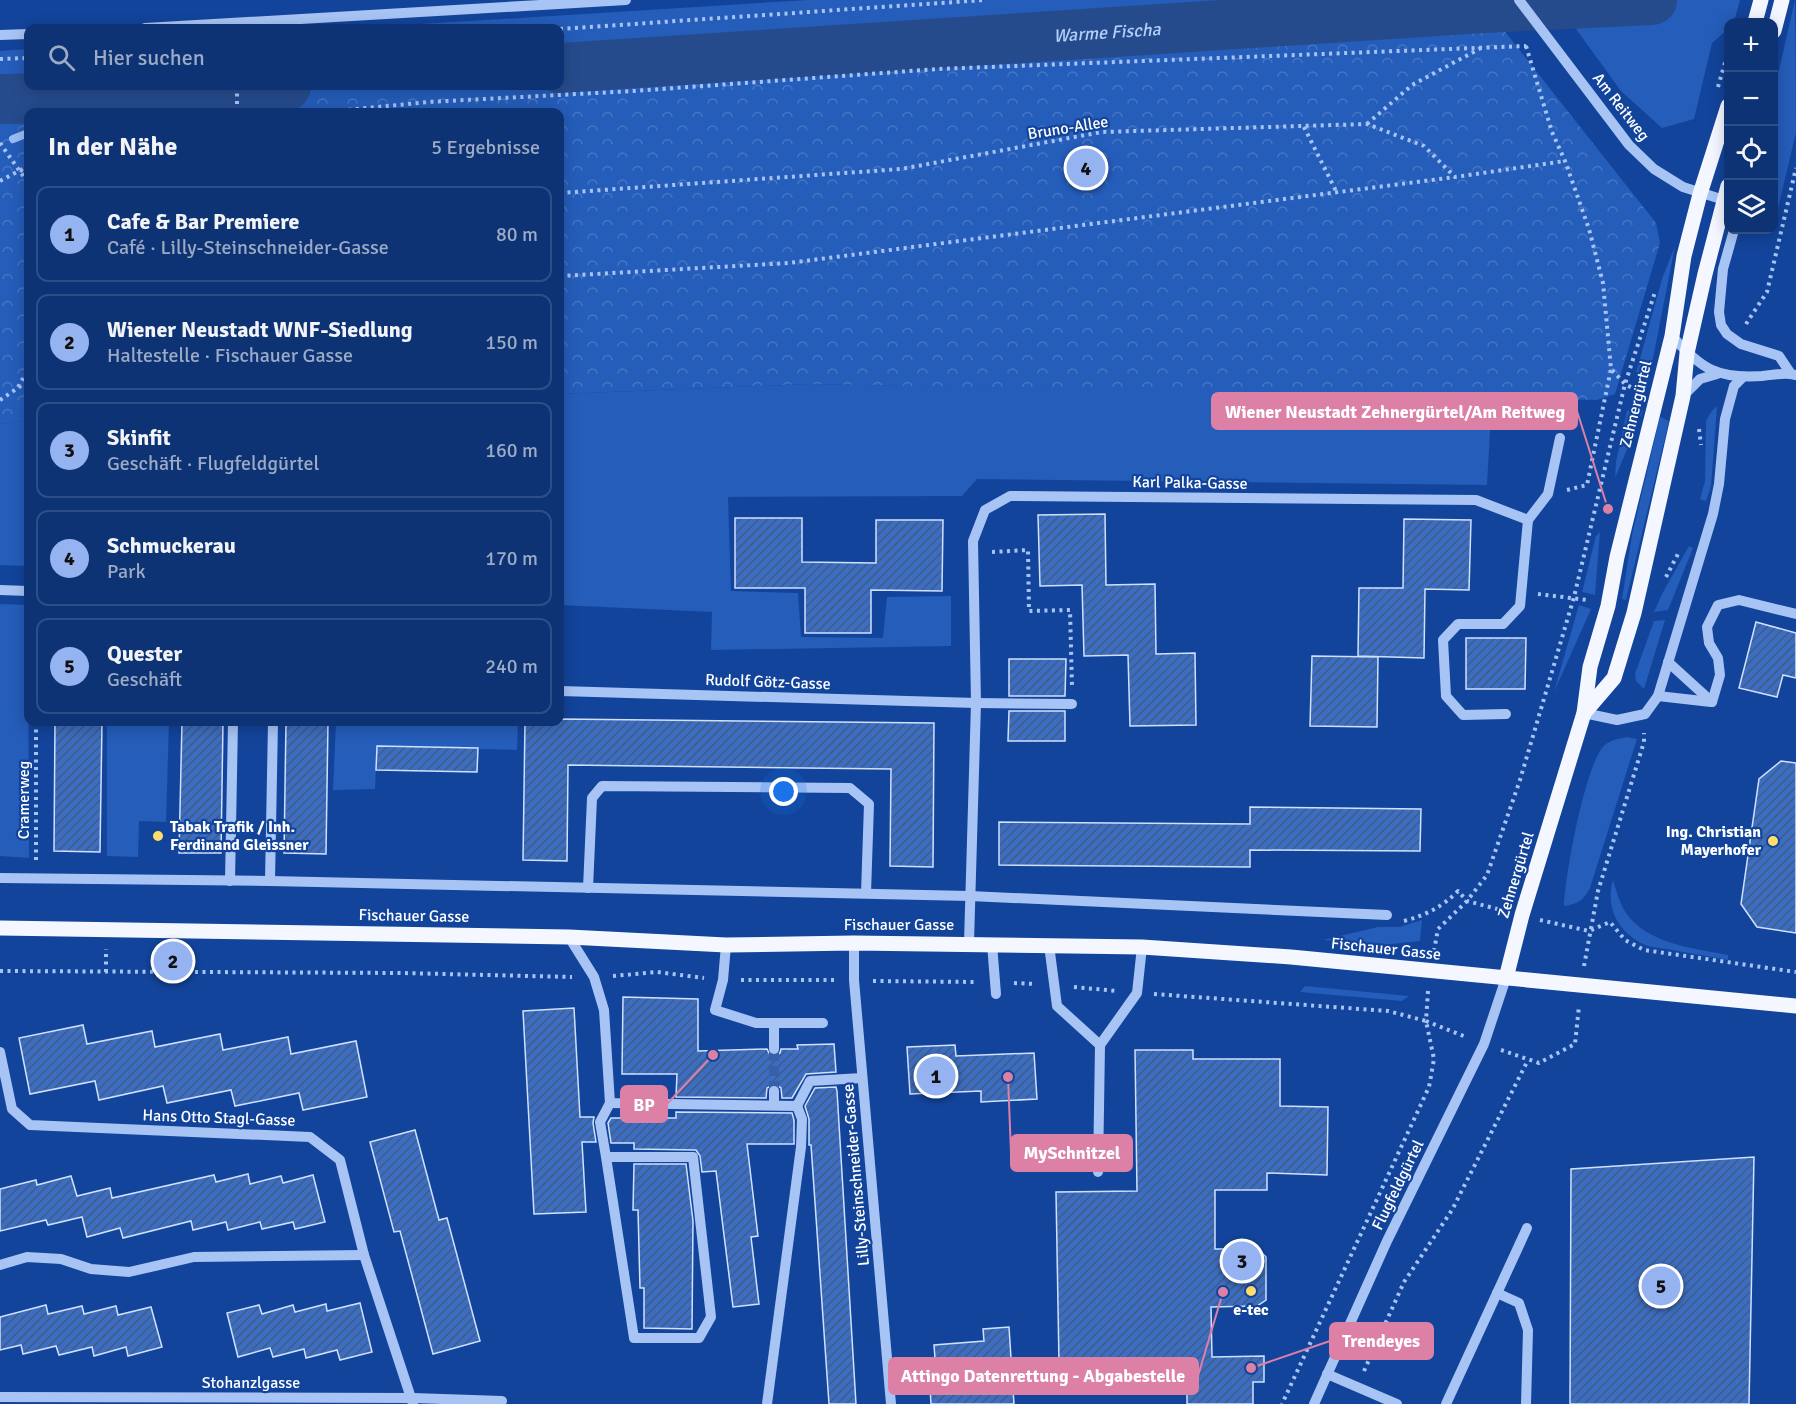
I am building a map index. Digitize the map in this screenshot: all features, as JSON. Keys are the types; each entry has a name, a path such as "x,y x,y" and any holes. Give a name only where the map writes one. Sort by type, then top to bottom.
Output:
{"main road":[{"path":"1756,18 1761,0"},
{"path":"1777,18 1782,0"},
{"name":"Zehnergürtel","path":"1506,978 1522,915 1584,713 1590,667 1608,606 1619,545 1672,336 1684,256 1722,102"},
{"name":"Zehnergürtel","path":"1584,713 1614,678 1624,646 1683,396 1687,353 1724,201"},
{"name":"Fischauer Gasse","path":"0,928 569,937 726,945 969,943 1142,947 1291,957 1796,1006"}],"street":[{"path":"214,24 626,0"},
{"name":"Am Reitweg","path":"1519,0 1629,145 1654,169 1683,187 1700,194 1724,193"},
{"path":"0,35 24,34"},
{"path":"1733,234 1723,269 1719,312 1721,325 1727,334 1741,344 1779,356 1793,375"},
{"path":"1672,336 1687,353 1717,374"},
{"path":"1683,396 1700,379 1717,374 1743,377 1793,375"},
{"path":"1584,713 1617,720 1645,714 1658,696 1713,514 1730,397 1734,386 1743,377"},
{"path":"1506,714 1463,715 1446,696 1443,640 1458,624 1503,624 1520,606 1528,520 1548,494 1560,438"},
{"name":"Karl Palka-Gasse","path":"969,943 976,703 973,541 985,510 1010,496 1476,501 1528,520"},
{"path":"0,590 24,591"},
{"path":"1712,702 1720,675 1718,658 1709,643 1707,627 1718,605 1739,600 1796,614"},
{"path":"1668,662 1712,702"},
{"name":"Rudolf Götz-Gasse","path":"564,691 1072,704"},
{"path":"1658,696 1712,702"},
{"path":"230,880 233,726"},
{"path":"270,881 273,726"},
{"path":"588,888 591,798 602,786 850,788 869,804 866,894"},
{"path":"0,878 230,880 970,896 1387,915"},
{"path":"569,937 594,977 604,1010 610,1103 600,1122 634,1338 699,1338 711,1317 693,1157 606,1157"},
{"name":"Lilly-Steinschneider-Gasse","path":"854,943 854,980 891,1404"},
{"path":"992,944 996,994"},
{"path":"726,945 723,980 715,1010 756,1023 823,1023"},
{"path":"1049,945 1058,1006 1100,1045"},
{"path":"1098,1172 1100,1045 1137,993 1142,947"},
{"name":"Flugfeldgürtel","path":"1314,1404 1387,1241 1484,1044 1506,978"},
{"path":"774,1023 774,1049"},
{"name":"Hans Otto Stagl-Gasse","path":"0,1052 12,1108 30,1125 310,1137 340,1160 364,1255 413,1401"},
{"path":"767,1404 801,1147 802,1119 798,1106 810,1081 862,1078"},
{"path":"774,1091 774,1105"},
{"path":"610,1103 798,1106"},
{"path":"1446,1404 1527,1228"},
{"path":"0,1265 27,1257 61,1259 91,1269 129,1272 194,1257 364,1255"},
{"path":"1497,1293 1519,1303 1528,1330 1526,1404"},
{"path":"1327,1374 1397,1404"},
{"name":"Stohanzlgasse","path":"7,1399 502,1401"}],"path":[{"path":"564,29 984,0"},
{"path":"367,108 428,102 646,91 938,69 1526,46 1543,30"},
{"path":"1526,46 1552,132 1565,161 1588,229 1603,283 1611,369 1587,485 1548,494"},
{"path":"1367,124 1412,86 1482,47"},
{"path":"0,59 24,58"},
{"path":"1722,102 1726,72"},
{"path":"237,90 237,108"},
{"name":"Bruno-Allee","path":"564,193 901,169 1102,132 1367,124 1424,146 1455,177"},
{"path":"1304,127 1337,192"},
{"path":"0,143 24,176"},
{"path":"564,276 789,263 1565,161"},
{"path":"0,181 24,168"},
{"path":"1741,344 1745,325 1767,292 1796,168"},
{"path":"20,169 24,171"},
{"path":"1282,1404 1429,1088 1434,1059 1426,1022 1430,971 1438,929 1467,901 1487,875 1520,780 1574,597 1625,384 1657,285"},
{"path":"1611,369 1625,384"},
{"path":"15,391 24,376"},
{"path":"0,400 24,384"},
{"path":"973,552 1028,550 1029,611 1070,610 1072,704"},
{"path":"1555,596 1574,597"},
{"path":"1426,1022 1539,1063 1575,1044 1589,931 1598,891 1644,741 1645,714"},
{"name":"Cramerweg","path":"36,726 36,879"},
{"path":"1387,915 1397,922 1421,917 1443,906 1458,891 1467,901 1589,931 1610,922 1625,940 1644,950 1796,972"},
{"path":"1357,1387 1381,1338 1404,1282 1452,1210 1528,1059"}],"green space":[{"path":"808,0 1302,0 564,48 564,24 421,24"},
{"path":"1302,0 1477,0 1495,19 1656,223 1660,243 1615,394 1597,400 809,384 564,394 564,108 24,108 24,421 0,424 0,84 24,82 24,90 564,90 564,48"},
{"path":"1555,0 1740,0 1735,18 1724,18 1724,32 1712,43 1694,119 1662,128 1621,91"},
{"path":"1795,0 1796,132 1778,209 1778,126 1778,74"},
{"path":"24,49 24,82 0,84 0,51"},
{"path":"1675,246 1649,379 1642,383 1637,379 1636,373 1662,279"},
{"path":"809,384 1492,396 1487,485 977,479 962,496 728,497 731,591 798,593 801,637 883,638 887,597 951,596 951,646 711,650 712,612 564,605 564,394"},
{"path":"1717,406 1711,486 1706,501 1700,499 1705,481 1706,421"},
{"path":"1637,408 1643,411 1615,478 1616,462 1627,411"},
{"path":"1660,417 1669,421 1626,600 1622,599 1632,535"},
{"path":"24,421 24,566 0,565 0,424"},
{"path":"1600,532 1595,595 1582,592 1596,536"},
{"path":"1689,546 1693,548 1668,610 1654,612 1662,594"},
{"path":"0,604 24,605 24,726 28,726 29,858 0,856"},
{"path":"1579,605 1591,609 1554,692"},
{"path":"1665,620 1644,689 1636,681 1635,674 1654,621"},
{"path":"107,726 169,726 166,822 139,821 138,857 107,856"},
{"path":"336,726 518,726 517,750 377,746 375,789 333,790"},
{"path":"1627,737 1637,739 1590,888 1580,901 1564,906 1568,872 1582,801 1595,760 1607,743"},
{"path":"1613,880 1624,910 1644,930 1671,943 1728,955 1728,960 1651,947 1627,934 1612,909"},
{"path":"1422,920 1420,941 1382,945 1323,940 1378,927 1399,927"},
{"path":"1305,986 1409,996 1402,1001 1300,992"}],"building":[{"path":"1105,514 1106,585 1155,584 1156,654 1195,653 1196,725 1130,726 1128,655 1084,656 1082,585 1040,586 1038,515"},
{"path":"735,518 802,518 802,562 876,563 876,520 943,520 942,591 871,590 871,633 805,633 805,588 735,588"},
{"path":"1404,519 1471,520 1469,590 1425,589 1424,658 1358,656 1359,588 1403,588"},
{"path":"1756,622 1796,633 1796,678 1783,675 1777,697 1739,688"},
{"path":"1466,638 1526,638 1525,689 1466,689"},
{"path":"1312,656 1378,657 1377,727 1310,726"},
{"path":"1009,659 1066,659 1065,696 1009,696"},
{"path":"1009,711 1065,711 1065,741 1008,741"},
{"path":"564,719 934,723 933,867 890,866 891,769 568,765 567,861 523,860 525,726 564,726"},
{"path":"55,726 102,726 100,852 54,851"},
{"path":"182,726 223,726 221,853 179,853"},
{"path":"286,726 328,726 326,854 284,853"},
{"path":"377,746 478,748 477,772 376,770"},
{"name":"Ing. Christian Mayerhofer","path":"1781,761 1796,763 1796,933 1757,927 1741,904 1759,779"},
{"path":"1250,807 1421,809 1420,851 1250,850 1250,867 999,865 999,822 1250,824"},
{"path":"623,997 698,999 698,1051 767,1049 770,1055 775,1056 780,1053 781,1049 798,1049 797,1045 834,1044 836,1072 806,1074 792,1098 782,1098 781,1088 775,1084 767,1088 766,1098 676,1097 677,1074 622,1074"},
{"path":"574,1008 580,1117 594,1117 596,1142 582,1142 586,1212 534,1214 523,1011"},
{"path":"83,1025 87,1044 152,1031 155,1047 220,1034 223,1050 288,1037 291,1054 356,1041 367,1097 303,1110 299,1093 235,1106 231,1090 167,1103 163,1086 99,1100 95,1081 30,1094 19,1038"},
{"path":"955,1045 956,1056 1034,1053 1037,1099 981,1102 981,1091 910,1094 907,1047"},
{"path":"1135,1050 1193,1050 1193,1059 1280,1059 1280,1106 1328,1107 1327,1175 1267,1173 1267,1190 1215,1190 1215,1249 1258,1249 1266,1257 1266,1300 1257,1306 1211,1307 1212,1357 1264,1356 1264,1382 1253,1382 1253,1404 1187,1404 1187,1382 1142,1382 1140,1362 1059,1363 1056,1192 1137,1191"},
{"path":"836,1087 856,1404 829,1404 811,1145 809,1145 809,1119 805,1106 815,1088"},
{"path":"676,1112 792,1113 794,1144 747,1144 758,1236 751,1237 759,1304 733,1307 716,1171 702,1172 700,1156 696,1150 634,1149 634,1143 611,1143 608,1123 611,1118 676,1118"},
{"path":"415,1130 439,1220 447,1218 480,1341 433,1354 400,1231 394,1232 370,1142"},
{"path":"1754,1157 1749,1404 1570,1404 1571,1169"},
{"path":"634,1164 686,1164 693,1221 692,1329 644,1328 644,1288 640,1288 638,1210 633,1210"},
{"path":"248,1174 250,1184 281,1176 283,1183 313,1175 325,1222 295,1229 293,1222 262,1229 260,1222 228,1230 226,1222 193,1230 191,1221 123,1238 120,1228 87,1237 82,1217 48,1225 46,1220 0,1231 0,1189 36,1180 37,1185 71,1176 77,1196 110,1188 112,1198 214,1175 216,1182"},
{"path":"360,1303 372,1352 340,1360 337,1350 306,1358 304,1349 273,1357 270,1348 238,1357 227,1313 259,1305 262,1314 293,1305 295,1312 326,1304 327,1311"},
{"path":"46,1305 48,1314 82,1306 84,1314 116,1306 118,1315 151,1307 162,1347 128,1356 126,1347 94,1356 92,1347 59,1355 56,1346 23,1354 21,1345 0,1350 0,1317"},
{"path":"1009,1327 1014,1404 931,1404 929,1372 936,1372 934,1345 984,1341 983,1329"}],"waterway":[{"name":"Warme Fischa","path":"564,68 1483,8 1652,0"},
{"name":"Warme Fischa","path":"0,99 114,97 223,90"},
{"path":"87,108 114,97"},
{"path":"13,139 24,135"}],"tunnel":[{"path":"774,1049 774,1091"}],"place":[{"name":"Schmuckerau","path":"1086,168"},
{"name":"Wiener Neustadt Zehnergürtel/Am Reitweg","path":"1608,509"},
{"name":"Tabak Trafik / Inh. Ferdinand Gleissner","path":"158,836"},
{"name":"Ing. Christian Mayerhofer","path":"1773,841"},
{"name":"Wiener Neustadt WNF-Siedlung","path":"173,961"},
{"name":"BP","path":"713,1055"},
{"name":"Cafe & Bar Premiere","path":"936,1076"},
{"name":"MySchnitzel","path":"1008,1077"},
{"name":"Skinfit","path":"1242,1261"},
{"name":"Quester","path":"1661,1286"},
{"name":"e-tec","path":"1251,1291"},
{"name":"Attingo Datenrettung - Abgabestelle","path":"1223,1292"},
{"name":"Trendeyes","path":"1251,1368"}]}
